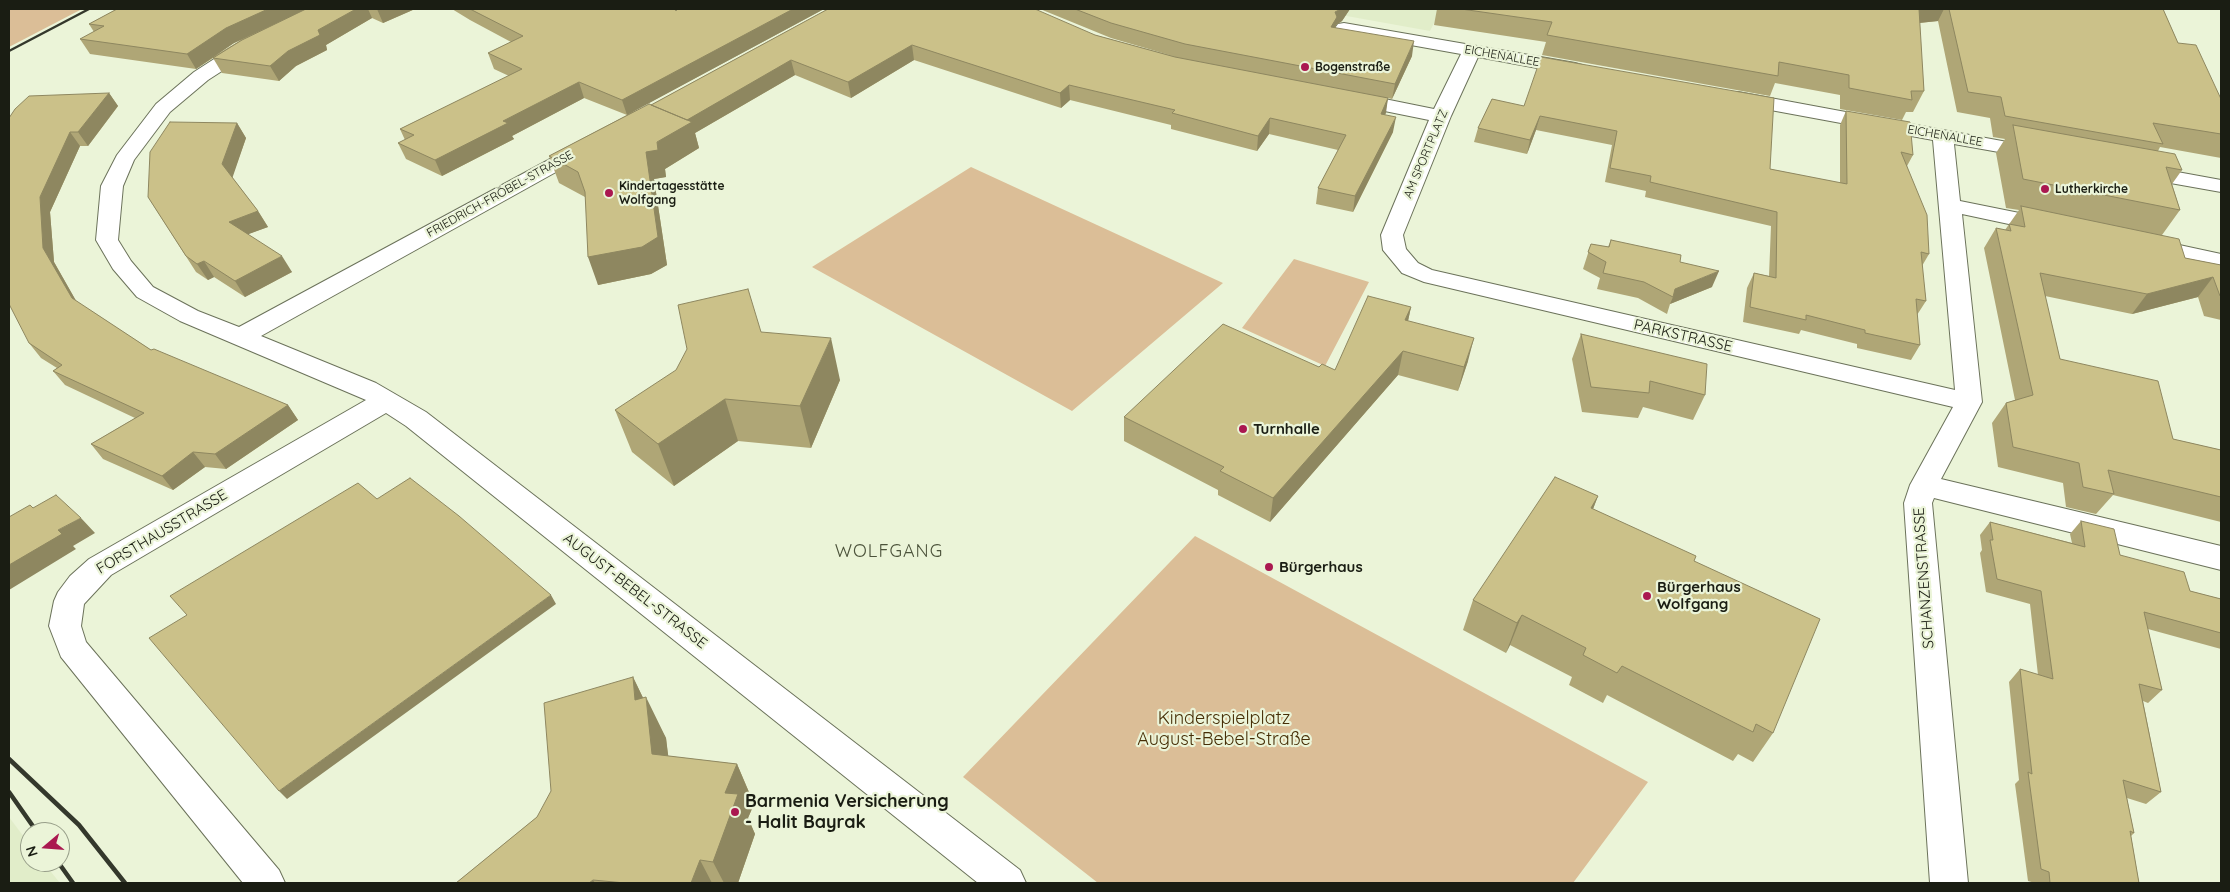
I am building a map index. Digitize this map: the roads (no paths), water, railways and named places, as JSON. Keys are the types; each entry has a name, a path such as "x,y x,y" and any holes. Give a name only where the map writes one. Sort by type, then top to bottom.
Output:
{"street":[{"name":"EICHENALLEE","path":"1344,28 1590,71"},
{"path":"240,337 189,316 145,292 121,264 106,240 108,213 112,186 124,159 163,108 201,76 242,49 266,36"},
{"name":"AM SPORTPLATZ","path":"1402,259 1395,250 1392,234 1472,50"},
{"name":"EICHENALLEE","path":"1717,95 2058,157"},
{"path":"1336,96 1442,116"},
{"path":"1943,136 1969,402"},
{"name":"FRIEDRICH-FRÖBEL-STRASSE","path":"240,337 605,137"},
{"path":"2116,167 2221,186"},
{"path":"1950,205 2076,231"},
{"path":"2124,241 2221,261"},
{"name":"PARKSTRASSE","path":"1402,259 1410,268 1424,275 1969,402"},
{"name":"AUGUST-BEBEL-STRASSE","path":"240,337 387,400 430,430 1007,883"},
{"name":"FORSTHAUSSTRASSE","path":"266,883 72,648 65,626 69,601 81,585 100,567 387,400"},
{"name":"SCHANZENSTRASSE","path":"1949,883 1918,503 1924,485 1969,402"},
{"path":"1924,485 2221,558"}],"railway":[{"path":"9,51 89,9"},
{"path":"9,759 79,825 125,883"},
{"path":"9,792 30,822"},
{"path":"65,872 73,883"}],"place":[{"name":"Bogenstraße","path":"1305,67"},
{"name":"Lutherkirche","path":"2045,189"},
{"name":"Kindertagesstätte Wolfgang","path":"609,193"},
{"name":"Turnhalle","path":"1243,429"},
{"name":"Bürgerhaus","path":"1269,567"},
{"name":"Bürgerhaus Wolfgang","path":"1647,596"},
{"name":"Barmenia Versicherung - Halit Bayrak","path":"735,812"}],"district":[{"name":"WOLFGANG","path":"889,552"}],"park label":[{"name":"Kinderspielplatz August-Bebel-Straße","path":"1224,730"}]}
